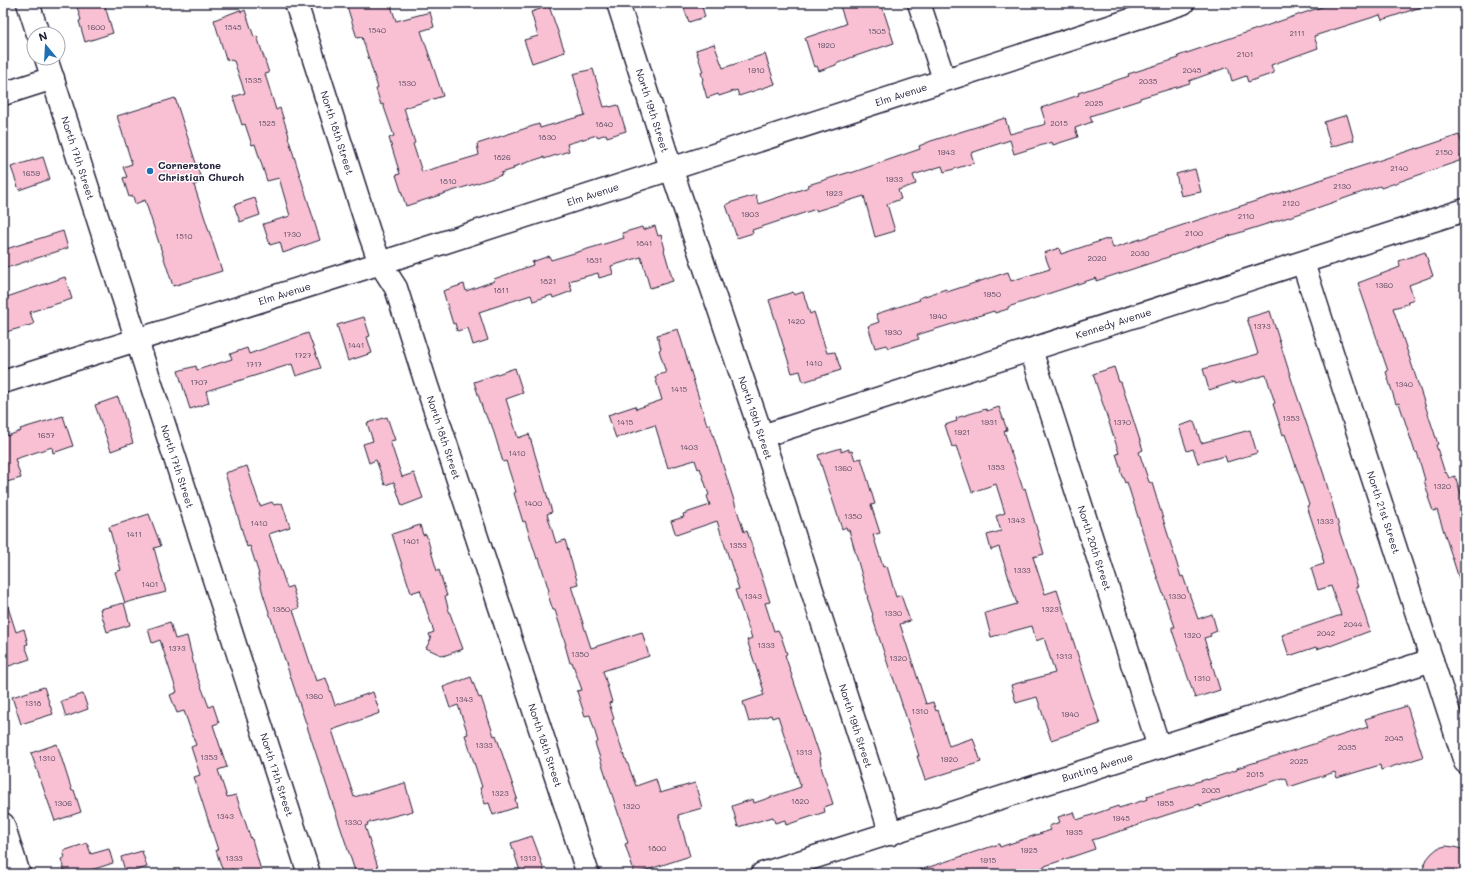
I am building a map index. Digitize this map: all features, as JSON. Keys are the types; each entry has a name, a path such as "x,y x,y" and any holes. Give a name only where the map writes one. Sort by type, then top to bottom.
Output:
{"street":[{"path":"28,3 35,26"},
{"name":"North 18th Street","path":"296,3 370,235 380,263 396,288 588,874"},
{"name":"North 19th Street","path":"618,3 671,168 762,436 892,834"},
{"path":"919,3 944,79"},
{"name":"Elm Avenue","path":"3,382 380,263 944,79 1183,3"},
{"name":"North 17th Street","path":"49,66 309,874"},
{"path":"3,94 53,78"},
{"name":"Kennedy Avenue","path":"762,436 1465,210"},
{"name":"North 21st Street","path":"1303,263 1465,762"},
{"name":"North 20th Street","path":"1031,350 1160,747"},
{"name":"Bunting Avenue","path":"762,874 892,834 1432,660"},
{"path":"3,824 19,874"}],"building":[{"path":"76,3 104,3 113,33 85,42"},
{"path":"346,3 390,3 396,21 430,12 434,27 421,31 443,96 404,108 422,172 479,155 477,144 539,124 540,128 585,115 573,74 593,69 604,107 618,105 626,131 607,137 606,134 598,137 597,135 567,144 569,151 513,167 514,169 501,173 502,175 406,206 396,175 400,174 389,138 394,136 383,104 381,105 376,89 378,88 362,37 357,38"},
{"path":"682,3 701,3 705,17 689,22"},
{"path":"839,3 881,3 894,43 850,58 819,71 817,66 814,67 805,38 846,24"},
{"path":"1333,3 1424,3 1424,6 1382,20 1380,15 1314,36 1318,48 1271,65 1274,73 1248,82 1246,76 1232,81 1228,67 1189,81 1190,83 1140,98 1140,100 1090,116 1092,122 1075,128 1078,137 1053,145 1052,142 1014,154 1010,140 971,153 974,163 944,172 942,166 913,175 916,184 898,190 901,199 887,204 895,231 875,237 864,196 816,211 816,209 752,230 753,233 737,238 726,205 732,202 756,195 758,204 809,187 808,185 850,172 851,173 920,149 919,146 931,141 1005,118 1010,134 1046,124 1041,108 1079,95 1078,93 1129,76 1128,74 1179,58 1178,56"},
{"path":"549,6 565,52 532,63 524,40 538,36 531,12"},
{"path":"240,10 241,12 245,10 254,37 257,36 269,73 265,74 276,110 280,108 320,240 283,253 280,242 270,245 263,224 290,216 279,178 267,181 255,144 252,145 245,124 242,125 233,97 245,93 234,61 226,59 214,20"},
{"path":"714,44 723,68 765,54 775,84 739,96 737,90 707,98 702,81 701,72 703,72 696,50"},
{"path":"175,98 202,182 194,185 222,271 173,286 145,200 135,204 133,196 129,197 123,178 127,177 123,167 132,164 117,116"},
{"path":"1347,115 1354,140 1331,147 1324,122"},
{"path":"1459,135 1464,149 1461,150 1463,154 1461,155 1462,160 1381,188 1380,186 1311,210 1210,242 1096,281 1096,278 1008,307 1008,309 995,313 994,311 917,335 919,339 888,348 886,345 875,348 868,326 879,322 876,314 920,300 919,298 946,289 947,292 1008,272 1011,281 1050,269 1044,253 1059,248 1061,254 1110,238 1113,248"},
{"path":"43,157 50,179 19,190 11,167"},
{"path":"1195,169 1201,192 1181,196 1176,174"},
{"path":"255,198 260,215 240,222 234,205"},
{"path":"655,226 658,236 661,235 673,281 650,288 641,257 611,266 613,274 599,278 598,273 569,281 572,291 553,298 552,295 533,301 531,295 479,312 488,340 473,345 468,328 457,331 455,323 453,324 443,291 464,284 466,291 533,265 532,262 549,256 551,260 624,238 622,233 642,227 643,230"},
{"path":"63,231 68,248 3,269 3,250"},
{"path":"1425,252 1433,276 1409,285 1414,299 1407,302 1408,304 1393,308 1438,444 1436,445 1445,473 1446,472 1449,478 1455,476 1465,505 1465,587 1462,588 1437,510 1433,511 1428,497 1417,452 1415,452 1399,403 1396,404 1386,372 1388,371 1358,283 1400,267 1399,261"},
{"path":"65,277 72,299 30,312 34,324 6,332 3,322 3,307 7,306 4,298"},
{"path":"793,292 794,295 803,292 810,314 814,312 827,353 835,352 841,370 803,382 800,371 792,373 769,300"},
{"path":"1270,311 1324,475 1370,631 1330,646 1317,649 1316,647 1289,656 1282,635 1341,615 1331,586 1318,590 1311,568 1324,564 1323,555 1307,506 1309,505 1285,434 1283,435 1266,375 1235,384 1234,382 1209,390 1203,369 1258,354 1247,318"},
{"path":"364,317 370,336 367,337 372,353 348,361 337,325"},
{"path":"678,329 707,425 710,425 744,532 747,531 770,602 765,603 774,631 778,630 781,636 787,654 785,655 821,759 822,770 833,804 824,807 825,812 786,825 785,820 775,823 773,817 738,827 732,806 753,799 754,803 801,787 778,716 772,718 771,715 749,722 743,702 764,695 762,691 764,691 747,640 752,638 735,590 739,589 717,521 676,535 671,521 684,517 683,514 710,505 707,496 709,495 700,468 698,469 695,460 668,468 655,425 616,438 608,415 635,406 636,409 662,400 655,377 666,373 659,350 661,349 657,335"},
{"path":"308,333 321,368 296,376 292,364 206,391 209,403 190,409 178,371 196,366 197,370 232,359 230,354 247,348 249,354"},
{"path":"1114,367 1119,382 1121,382 1143,450 1139,452 1149,482 1152,483 1181,577 1183,576 1198,619 1212,614 1217,631 1210,634 1211,636 1204,638 1220,690 1195,698 1172,630 1172,627 1175,627 1155,571 1127,482 1125,483 1120,470 1121,469 1116,454 1119,453 1093,374"},
{"path":"515,368 523,393 506,399 518,438 529,434 552,512 547,514 556,543 565,540 578,584 571,586 591,648 642,632 649,656 603,671 612,702 609,703 614,719 612,720 636,786 656,779 660,793 695,783 702,808 678,815 690,856 644,871 635,873 633,869 625,844 628,843 595,743 598,742 590,715 585,716 582,707 577,691 582,690 572,662 570,663 555,610 553,610 547,592 549,591 539,558 537,559 525,521 523,522 514,493 516,492 506,461 503,462 491,423 489,423 484,413 474,382"},
{"path":"118,397 133,443 111,451 95,405"},
{"path":"999,407 1007,430 1004,431 1023,489 1025,488 1044,554 1033,557 1045,594 1057,590 1100,724 1051,740 1037,697 1016,703 1011,685 1055,673 1044,638 1036,641 1032,626 991,637 985,613 1017,604 999,547 991,550 987,535 1001,531 996,516 1005,513 996,484 972,492 956,446 952,447 945,425 957,421 956,418 986,409 987,411"},
{"path":"63,416 73,446 53,453 52,447 15,459 21,478 3,483 3,432 6,432 7,436 21,431 20,429"},
{"path":"387,417 395,440 390,441 402,477 414,473 423,498 402,506 394,482 385,485 376,460 369,463 363,444 373,441 367,423"},
{"path":"1194,421 1201,443 1250,430 1257,453 1227,462 1225,456 1198,463 1193,449 1187,451 1179,426"},
{"path":"841,448 841,452 849,449 849,452 852,451 855,460 861,458 875,504 871,505 880,533 873,535 883,567 887,566 896,597 901,595 910,621 900,624 926,704 933,702 936,711 938,710 949,746 973,738 981,762 925,780 917,756 919,756 872,616 873,615 849,530 847,530 846,527 842,529 818,455"},
{"path":"247,466 260,506 272,502 274,505 282,503 290,527 269,534 287,588 292,586 299,608 293,610 316,681 326,678 335,705 373,692 380,713 332,730 354,797 405,783 413,811 367,823 368,825 365,826 380,874 356,874 263,594 259,574 250,546 247,547 225,473"},
{"path":"149,514 161,546 154,548 166,592 125,603 115,572 121,570 109,527"},
{"path":"420,525 423,535 426,534 437,571 439,570 447,596 445,596 448,608 463,649 443,656 426,648 431,639 429,634 434,632 420,590 411,593 392,534"},
{"path":"3,601 6,601 16,632 24,629 28,644 25,645 30,659 6,667 3,659"},
{"path":"124,603 130,625 107,632 100,609"},
{"path":"170,622 175,639 187,636 196,673 209,707 213,705 219,723 213,725 227,767 218,770 227,797 236,795 252,839 262,874 235,874 233,869 223,872 216,850 218,850 194,777 200,775 191,747 196,745 184,711 177,713 170,695 177,692 160,640 152,643 148,629"},
{"path":"471,677 479,698 481,697 494,736 496,735 517,798 515,799 517,807 493,815 489,803 485,804 480,788 482,787 465,735 468,734 458,705 450,708 443,687"},
{"path":"44,687 53,714 21,724 12,697"},
{"path":"83,694 88,709 66,717 61,701"},
{"path":"1407,706 1423,757 1381,770 1380,765 1337,778 1335,772 1289,787 1286,778 1283,778 1092,840 1095,849 1025,874 917,874 917,871 999,844 1000,847 1051,830 1049,826 1060,822 1058,817 1074,812 1077,820 1118,806 1119,808 1148,799 1147,796 1207,780 1237,770 1237,768 1368,727 1365,719"},
{"path":"57,744 72,791 74,790 81,812 55,821 31,753"},
{"path":"532,836 545,874 521,874 511,843"},
{"path":"87,843 91,854 109,849 113,863 79,874 65,874 61,859 65,858 63,851"},
{"path":"1446,846 1465,850 1465,874 1421,874 1427,859 1432,853 1438,848"},
{"path":"142,851 147,867 126,874 121,857"}],"place":[{"name":"Cornerstone Christian Church","path":"150,171"}]}
